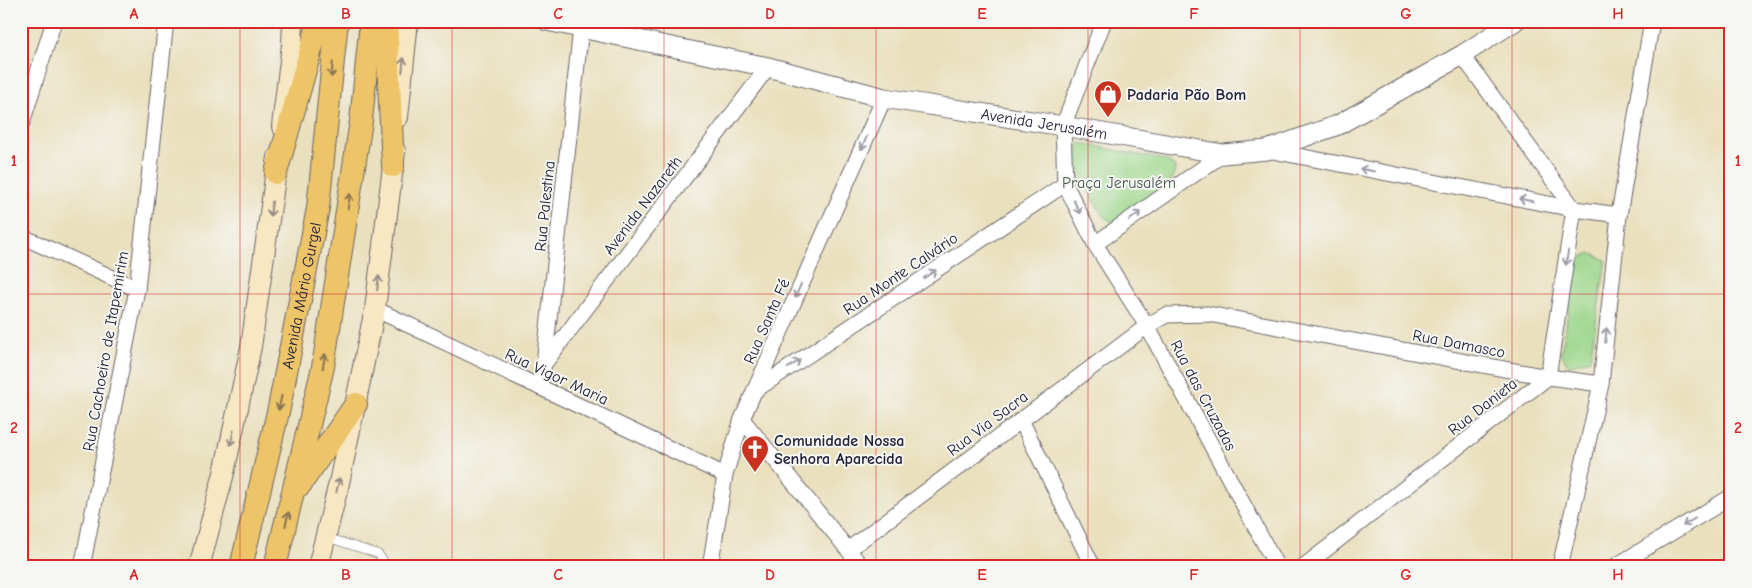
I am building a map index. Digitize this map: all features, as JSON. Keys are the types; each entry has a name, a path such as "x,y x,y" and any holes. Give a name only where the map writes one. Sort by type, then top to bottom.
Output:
{"main road":[{"path":"200,567 224,473 251,347 276,173 292,44 293,21"},
{"path":"276,173 319,21"},
{"name":"Avenida Mário Gurgel","path":"241,567 279,408 318,208 337,21"},
{"name":"Avenida Mário Gurgel","path":"275,567 323,366 361,121 371,21"},
{"path":"386,21 393,166"},
{"path":"318,567 356,404 375,309 393,166 408,21"},
{"path":"292,496 356,404"}],"street":[{"path":"21,126 54,21"},
{"name":"Rua Cachoeiro de Itapemirim","path":"82,567 137,289 166,21"},
{"name":"Avenida Jerusalém","path":"547,21 768,67 884,98 1064,126 1223,154 1267,150 1338,125 1462,55 1515,21"},
{"path":"1064,126 1104,21"},
{"path":"1560,567 1601,384 1619,215 1652,21"},
{"name":"Rua Palestina","path":"539,387 544,364 581,28"},
{"path":"1462,55 1574,209 1548,377"},
{"name":"Avenida Nazareth","path":"544,364 768,67"},
{"name":"Rua Santa Fé","path":"710,567 725,475 742,419 884,98"},
{"name":"Rua das Cruzadas","path":"1064,126 1065,184 1095,244 1147,326 1277,567"},
{"path":"1267,150 1574,209 1619,215"},
{"path":"1095,244 1223,154"},
{"name":"Rua Monte Calvário","path":"754,391 1065,184"},
{"path":"21,236 137,289"},
{"name":"Rua Vigor Maria","path":"375,309 725,475"},
{"name":"Rua Damasco","path":"1147,326 1166,315 1208,314 1548,377 1601,384"},
{"name":"Rua Via Sacra","path":"849,549 1147,326"},
{"name":"Rua Danieta","path":"1303,567 1548,377"},
{"path":"742,419 862,567"},
{"path":"1021,420 1093,567"},
{"path":"1614,567 1731,497"}],"lane":[{"path":"326,537 378,554 383,560 381,567"}],"green space":[{"name":"Praça Jerusalém","path":"1080,143 1165,160 1175,167 1174,176 1167,186 1113,223 1103,216 1073,165 1075,151"},
{"path":"1590,253 1606,260 1590,359 1569,366 1561,354 1577,260"}],"place":[{"name":"Padaria Pão Bom","path":"1108,118"},
{"name":"Comunidade Nossa Senhora Aparecida","path":"755,473"}]}
